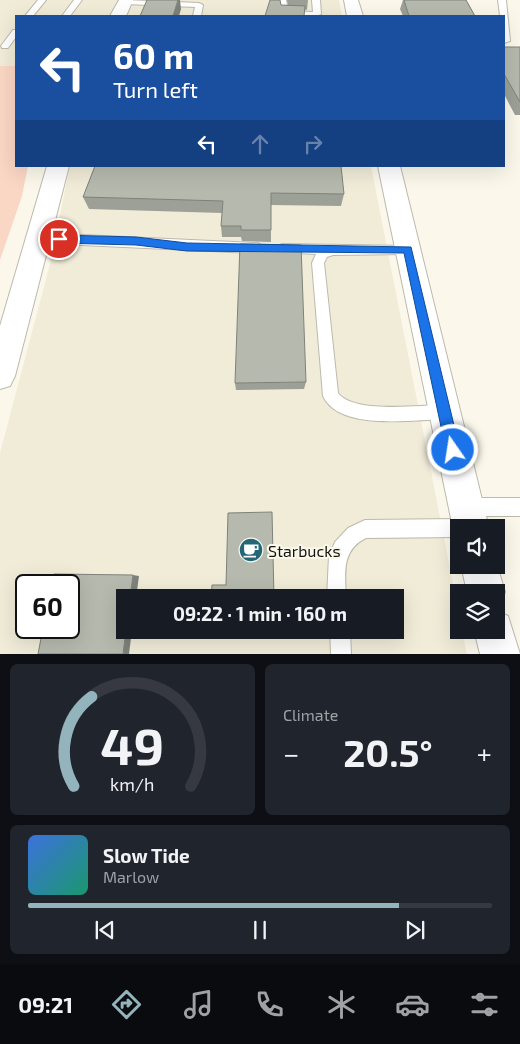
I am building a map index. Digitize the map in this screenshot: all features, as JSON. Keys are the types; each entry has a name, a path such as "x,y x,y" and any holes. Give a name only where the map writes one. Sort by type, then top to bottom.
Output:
{"main road":[{"path":"351,0 355,15"},
{"path":"118,15 125,1"},
{"path":"0,376 58,167"},
{"path":"389,167 444,412 465,519"},
{"path":"496,639 500,654"}],"lane":[{"path":"30,15 42,0"},
{"path":"67,15 78,0"},
{"path":"282,0 285,13 316,14 316,0"},
{"path":"502,0 503,15"},
{"path":"125,1 199,5 197,15"},
{"path":"2,46 15,33"},
{"path":"2,46 15,47"},
{"path":"39,238 136,241 187,247 332,250 408,249"},
{"path":"332,250 322,254 318,263 331,396 338,405 362,413 444,412"},
{"path":"473,519 520,507"},
{"path":"336,589 335,570 341,545 356,532 365,529 450,522"},
{"path":"341,639 342,654"}],"shaded area":[{"path":"0,0 118,0 111,15 15,15 15,66 0,66"},
{"path":"135,0 339,0 342,15 127,15"},
{"path":"0,66 15,66 15,167 28,167 22,196 0,260"},
{"path":"70,167 371,167 453,584 450,584 450,639 464,639 467,654 0,654 0,453 49,268"}],"building":[{"path":"147,0 178,0 173,15 140,15"},
{"path":"270,0 280,0 281,5 305,6 304,15 265,15"},
{"path":"404,0 466,0 474,15 409,15"},
{"path":"505,47 520,47 520,102 505,76"},
{"path":"95,167 341,167 344,194 271,193 271,230 241,230 241,226 221,226 223,201 83,197"},
{"path":"240,244 301,245 306,382 235,383"},
{"name":"Starbucks","path":"272,512 274,589 212,589 212,585 226,585 228,513"},
{"path":"80,574 133,575 131,589 116,589 116,639 125,639 123,654 38,654 41,639 80,639"}],"place":[{"name":"Starbucks","path":"251,550"}],"route":[{"path":"59,239 136,241 187,247 332,250 408,249 453,450"}]}
